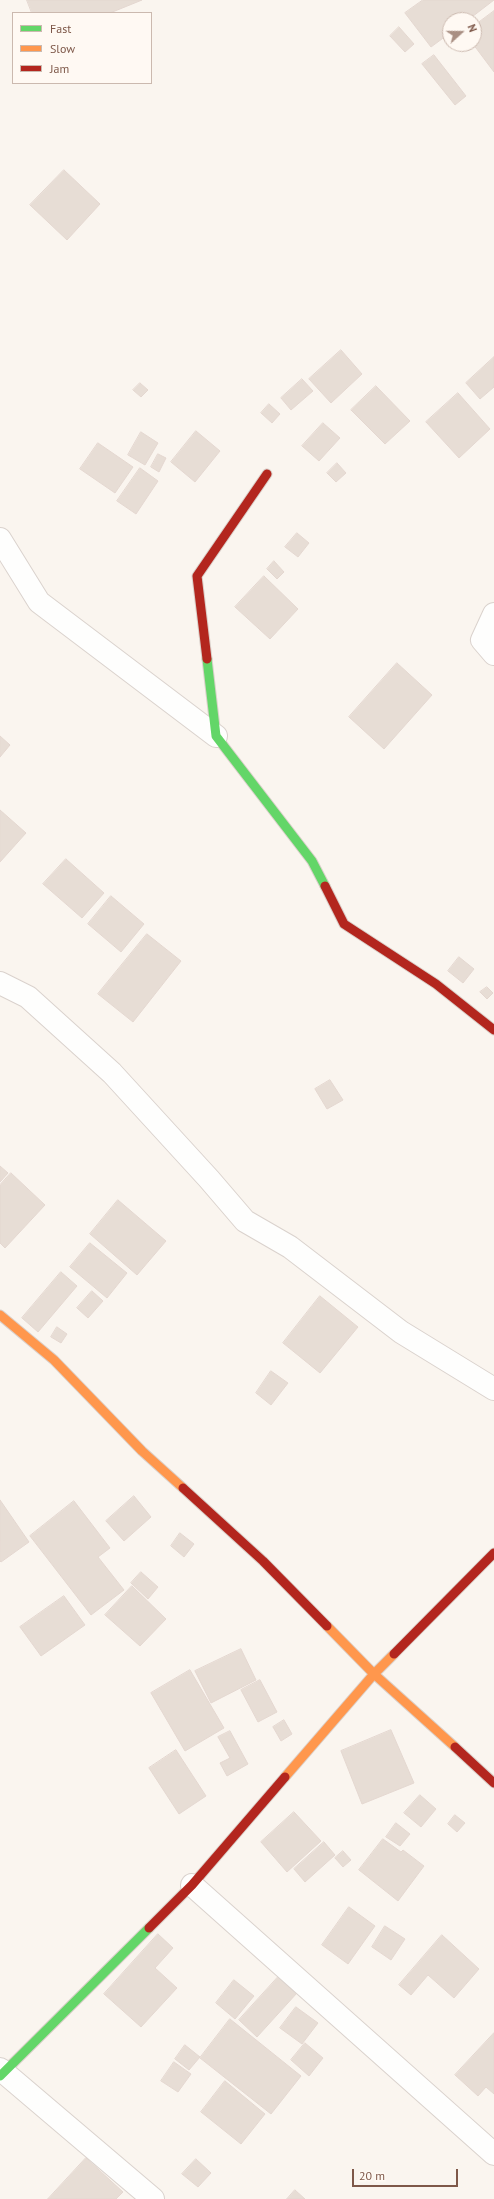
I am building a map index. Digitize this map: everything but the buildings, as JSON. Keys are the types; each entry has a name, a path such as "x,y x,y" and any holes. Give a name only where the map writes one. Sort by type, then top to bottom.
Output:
{"street":[{"path":"216,736 197,576 267,474"},
{"path":"0,539 39,602 216,736 312,861 344,924 436,984 494,1030"},
{"path":"494,614 482,640 494,654"},
{"path":"0,983 28,997 112,1073 209,1178 245,1221 290,1247 401,1332 494,1389"},
{"path":"0,1315 54,1360 142,1451 263,1561 374,1674 494,1783"},
{"path":"153,2199 1,2073 192,1885 374,1674 494,1553"},
{"path":"192,1885 494,2154"}],"traffic: fast":[{"path":"207,659 216,736 312,861 325,886"},
{"path":"0,2076 149,1928"}],"traffic: slow":[{"path":"0,1315 54,1360 142,1451 183,1488"},
{"path":"327,1626 374,1674 455,1747"},
{"path":"285,1777 374,1674 394,1654"}],"traffic: jam":[{"path":"207,659 197,576 267,474"},
{"path":"325,886 344,924 436,984 494,1030"},
{"path":"183,1488 263,1561 327,1626"},
{"path":"394,1654 494,1553"},
{"path":"455,1747 494,1783"},
{"path":"149,1928 192,1885 285,1777"}]}
